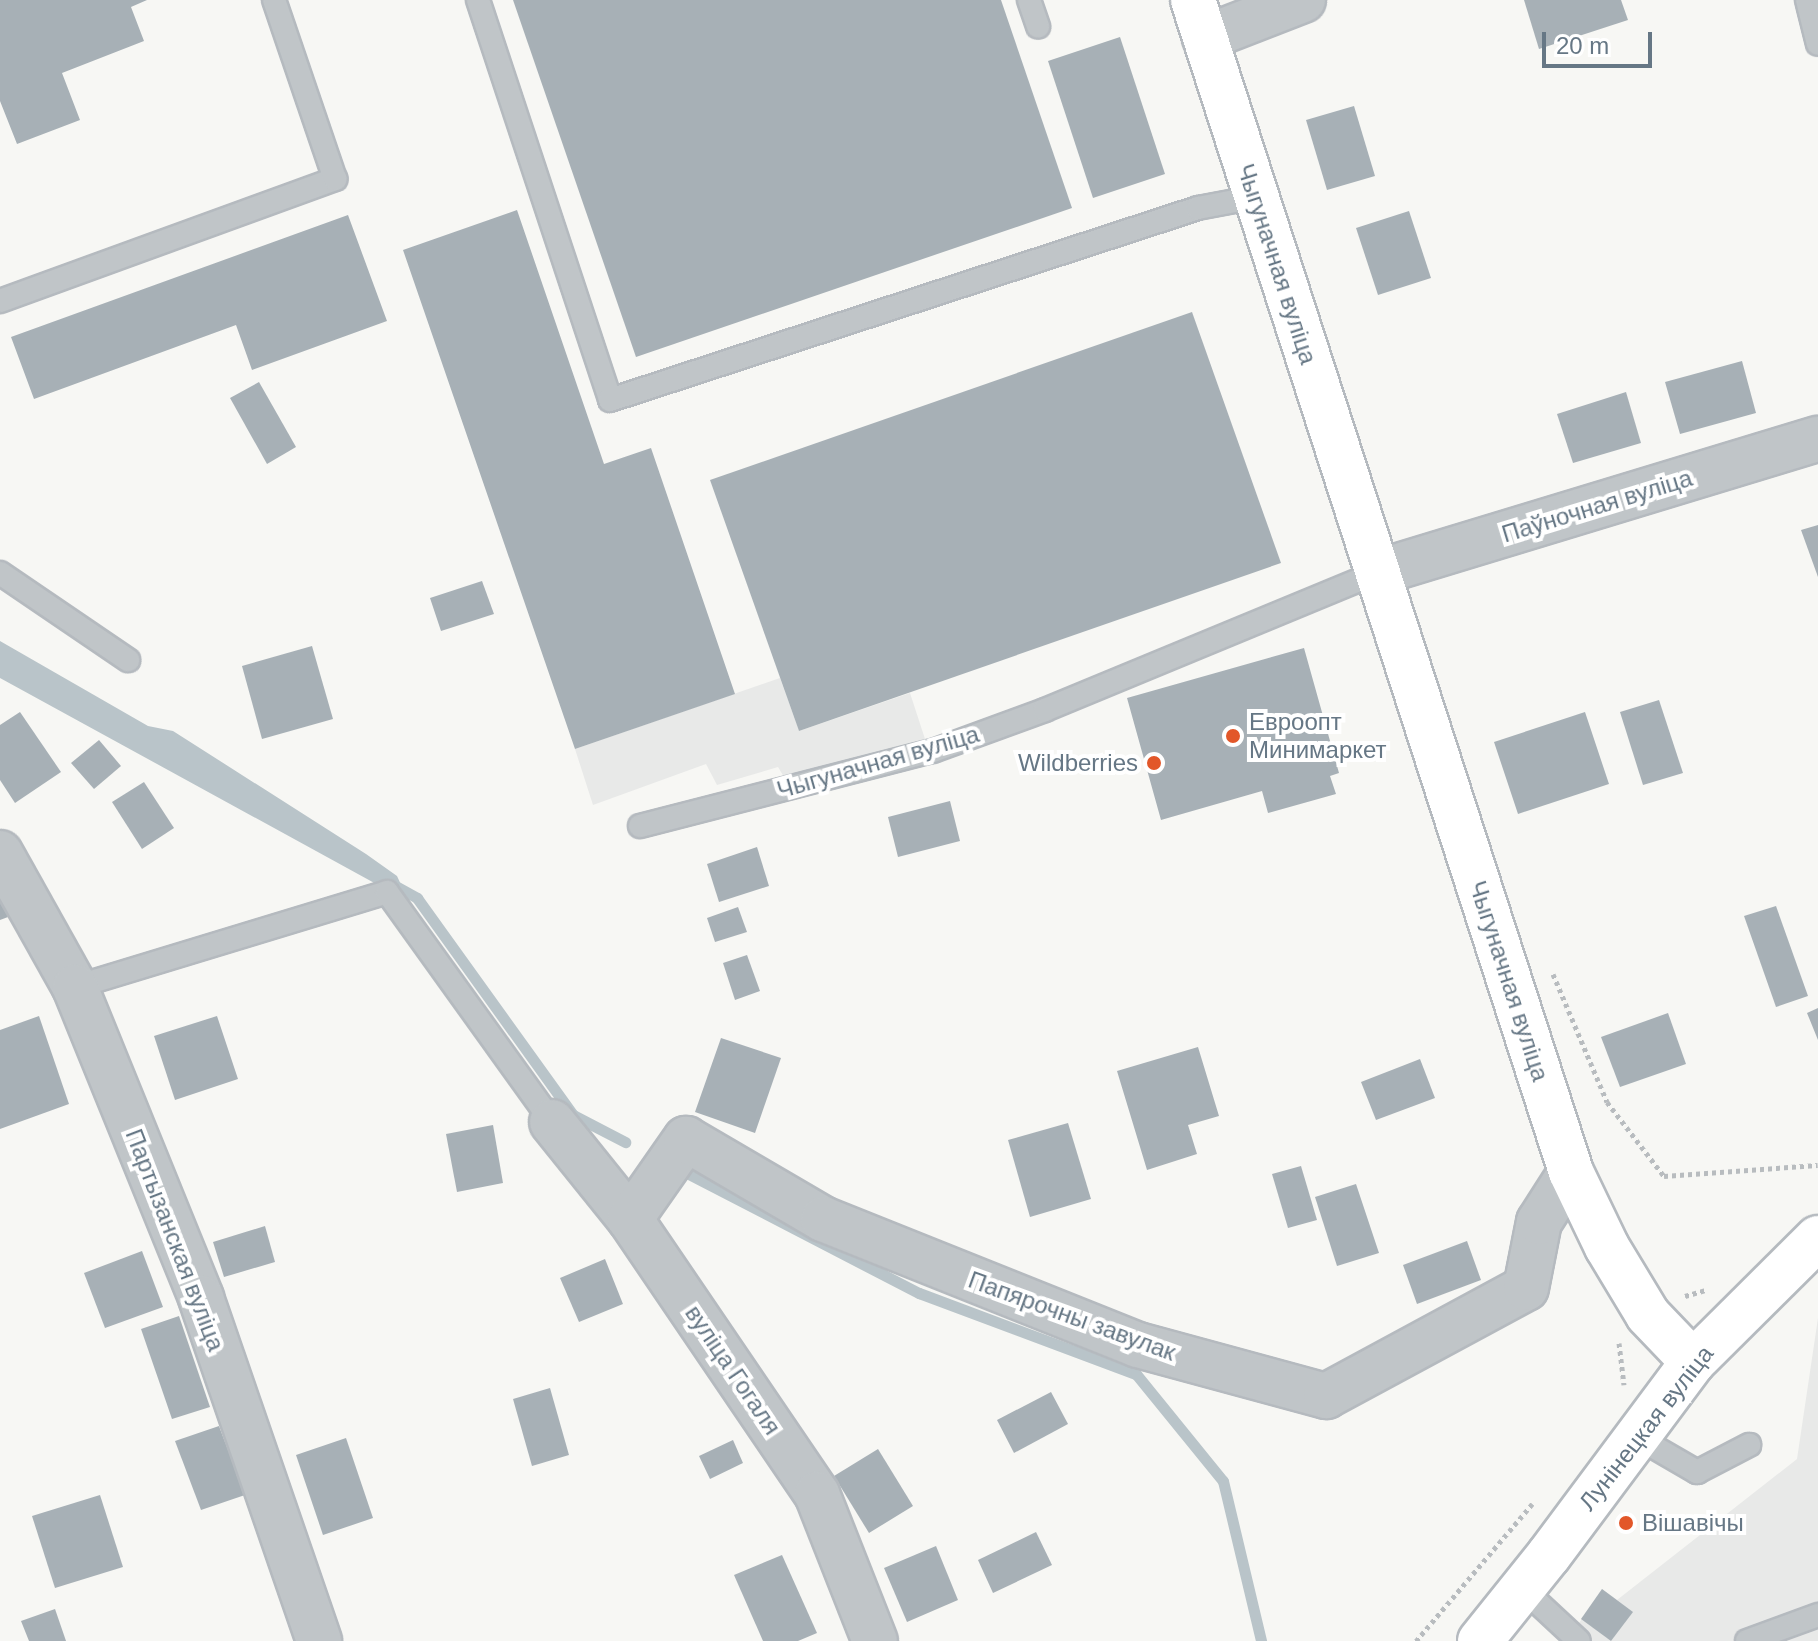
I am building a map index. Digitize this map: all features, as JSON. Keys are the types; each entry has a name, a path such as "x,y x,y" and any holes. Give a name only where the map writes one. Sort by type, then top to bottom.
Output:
{"street":[{"path":"1199,19 1303,0"},
{"name":"Чыгуначная вуліца","path":"1199,19 1571,1172 1607,1247 1648,1315 1693,1362"},
{"name":"Паўночная вуліца","path":"1376,573 1818,439"},
{"name":"Партызанская вуліца","path":"0,853 75,987 201,1298 319,1641"},
{"name":"вуліца Гогаля","path":"552,1122 630,1219 817,1494 875,1641"},
{"name":"Папярочны завулак","path":"630,1219 686,1139 823,1219 1138,1345 1326,1396 1526,1288 1539,1222 1571,1172"},
{"name":"Лунінецкая вуліца","path":"1480,1641 1549,1555 1630,1416 1693,1362 1818,1238"}],"lane":[{"path":"0,301 335,179 274,0"},
{"path":"478,0 610,400 1198,208 1256,197"},
{"path":"1029,0 1038,26"},
{"path":"1807,0 1818,44"},
{"path":"0,573 128,660"},
{"name":"Чыгуначная вуліца","path":"640,826 933,751 1045,710 1376,573"},
{"path":"75,987 387,892 552,1122"},
{"path":"1630,1416 1697,1472 1749,1445"},
{"path":"1523,1589 1579,1641"},
{"path":"1747,1641 1818,1615"}],"path":[{"path":"1664,1176 1818,1165"},
{"path":"1675,1287 1685,1296 1709,1289"},
{"path":"1617,1330 1630,1416"},
{"path":"1416,1641 1538,1497"}],"shaded area":[{"path":"0,641 148,726 173,731 366,854 397,876 409,902 0,678"},
{"path":"780,678 799,731 910,693 925,739 787,782 778,767 717,785 706,764 593,805 575,749"},
{"path":"1818,1318 1818,1641 1567,1641 1602,1589 1617,1600 1797,1459"}],"building":[{"path":"0,0 147,0 131,7 144,41 62,73 80,120 17,144 0,101"},
{"path":"513,0 1001,0 1072,208 636,357"},
{"path":"1524,0 1621,0 1628,20 1539,49"},
{"path":"1120,37 1165,174 1093,198 1048,61"},
{"path":"1354,106 1375,176 1327,190 1306,120"},
{"path":"517,210 604,464 651,448 735,694 575,749 403,250"},
{"path":"1409,211 1431,278 1378,295 1356,228"},
{"path":"348,215 387,321 252,370 236,325 34,399 11,337"},
{"path":"1192,312 1281,563 799,731 710,480"},
{"path":"1742,361 1756,413 1680,434 1665,382"},
{"path":"259,382 296,447 267,464 230,398"},
{"path":"1626,392 1641,443 1573,463 1557,414"},
{"path":"1818,525 1818,577 1801,530"},
{"path":"482,581 494,614 441,631 430,598"},
{"path":"312,646 333,719 262,739 242,666"},
{"name":"Евроопт Минимаркет","path":"1304,648 1339,773 1330,776 1336,794 1268,813 1262,791 1161,820 1127,698"},
{"path":"1659,700 1683,773 1643,785 1620,712"},
{"path":"20,712 61,772 15,803 0,780 0,725"},
{"path":"1585,712 1609,784 1518,814 1494,742"},
{"path":"99,740 121,766 94,789 71,763"},
{"path":"144,782 174,828 142,849 112,802"},
{"path":"950,801 960,841 898,857 888,817"},
{"path":"757,847 769,886 719,902 707,864"},
{"path":"0,896 8,917 0,920"},
{"path":"1776,906 1808,996 1776,1007 1744,916"},
{"path":"738,907 747,932 715,942 707,918"},
{"path":"747,955 760,991 735,1000 723,963"},
{"path":"1818,1008 1818,1040 1807,1013"},
{"path":"1668,1013 1686,1064 1620,1087 1601,1037"},
{"path":"39,1016 69,1104 0,1129 0,1030"},
{"path":"217,1016 238,1079 175,1100 154,1036"},
{"path":"721,1038 781,1058 755,1133 695,1112"},
{"path":"1198,1047 1219,1116 1188,1125 1197,1154 1147,1170 1117,1071"},
{"path":"1420,1059 1435,1098 1376,1120 1361,1082"},
{"path":"1068,1123 1091,1199 1030,1217 1008,1140"},
{"path":"493,1125 503,1183 457,1192 446,1134"},
{"path":"1301,1166 1317,1220 1288,1228 1272,1174"},
{"path":"1356,1184 1379,1253 1337,1266 1315,1197"},
{"path":"265,1226 275,1262 224,1277 213,1242"},
{"path":"1467,1241 1481,1280 1417,1304 1403,1265"},
{"path":"142,1251 163,1307 105,1328 84,1273"},
{"path":"605,1259 623,1304 579,1322 560,1278"},
{"path":"179,1316 210,1407 172,1419 141,1329"},
{"path":"550,1388 569,1455 532,1466 513,1399"},
{"path":"1051,1392 1068,1424 1014,1453 997,1420"},
{"path":"219,1426 245,1495 201,1510 175,1441"},
{"path":"346,1438 373,1518 323,1535 296,1455"},
{"path":"733,1440 743,1463 710,1479 699,1456"},
{"path":"878,1449 913,1506 869,1533 834,1476"},
{"path":"100,1495 123,1567 55,1588 32,1516"},
{"path":"1036,1532 1052,1565 993,1593 978,1560"},
{"path":"936,1546 958,1600 907,1622 884,1568"},
{"path":"782,1555 817,1633 798,1641 763,1641 734,1575"},
{"path":"1602,1589 1633,1612 1611,1641 1581,1619"},
{"path":"55,1609 66,1641 29,1641 21,1621"}],"waterway":[{"path":"392,884 417,898 573,1115 625,1142"},
{"path":"689,1174 919,1293 1136,1374 1223,1481 1261,1641"}],"place":[{"name":"Евроопт Минимаркет","path":"1233,736"},
{"name":"Wildberries","path":"1154,763"},
{"name":"Вішавічы","path":"1626,1523"}]}
